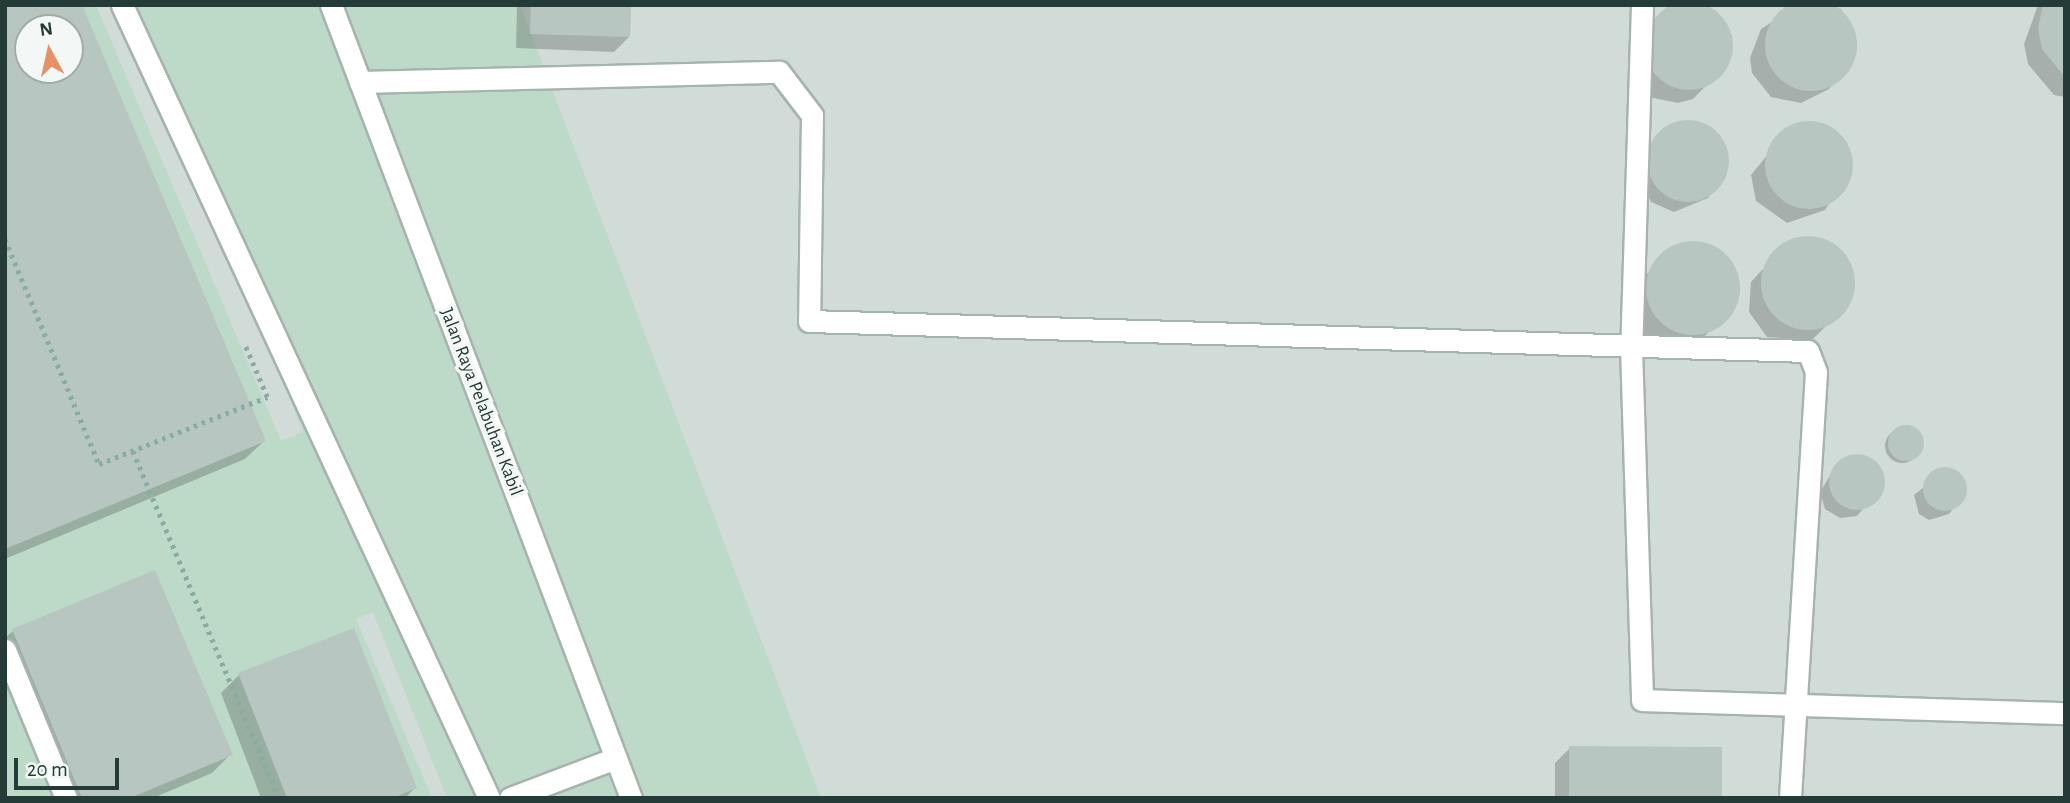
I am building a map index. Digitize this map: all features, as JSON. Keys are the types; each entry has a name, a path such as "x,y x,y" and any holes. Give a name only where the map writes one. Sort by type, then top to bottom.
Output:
{"lane":[{"path":"122,5 489,798"},
{"name":"Jalan Raya Pelabuhan Kabil","path":"331,5 631,798"},
{"path":"1642,5 1631,347 1640,694 1658,705 2065,713"},
{"path":"360,82 779,72 812,115 809,321 1631,347 1800,347 1814,359 1790,798"},
{"path":"5,650 66,798"},
{"path":"510,798 616,758"}],"path":[{"path":"5,239 99,464 267,397"},
{"path":"133,451 279,798"}],"shaded area":[{"path":"5,5 2065,5 2065,798 5,798"}],"green space":[{"path":"5,5 96,5 281,441 303,432 135,5 520,5 821,798 447,798 373,612 356,619 432,798 5,798"}],"building":[{"path":"1811,-1 1828,3 1843,13 1853,28 1857,45 1853,62 1843,77 1828,87 1811,91 1794,87 1779,77 1769,62 1765,45 1769,28 1779,13 1794,3"},
{"path":"1689,2 1714,9 1726,21 1733,46 1726,71 1714,83 1689,90 1664,83 1652,71 1645,46 1652,21 1664,9"},
{"path":"5,5 82,5 266,441 5,549"},
{"path":"531,5 631,5 630,37 530,34"},
{"path":"2043,5 2065,5 2065,77 2042,49 2038,28"},
{"path":"1680,120 1696,120 1711,127 1722,138 1729,153 1726,177 1717,190 1696,202 1680,202 1665,195 1654,184 1647,169 1647,153 1654,138 1665,127"},
{"path":"1809,121 1834,128 1846,140 1853,165 1846,190 1834,202 1809,209 1784,202 1772,190 1765,165 1772,140 1784,128"},
{"path":"1808,236 1826,240 1841,250 1851,265 1855,283 1851,301 1841,316 1826,326 1808,330 1790,326 1775,316 1765,301 1761,283 1765,265 1775,250 1790,240"},
{"path":"1693,241 1711,245 1726,255 1736,270 1740,288 1736,306 1726,321 1711,331 1693,335 1675,331 1660,321 1650,306 1646,288 1650,270 1660,255 1675,245"},
{"path":"1906,425 1919,430 1924,443 1919,456 1906,461 1893,456 1888,443 1893,430"},
{"path":"1857,454 1868,456 1877,462 1883,471 1883,493 1877,502 1868,508 1857,510 1846,508 1837,502 1831,493 1829,482 1831,471 1837,462 1846,456"},
{"path":"1945,467 1960,474 1967,489 1960,504 1945,511 1930,504 1923,489 1930,474"},
{"path":"155,570 233,755 130,798 82,798 12,629"},
{"path":"354,628 417,788 393,798 287,798 238,673"},
{"path":"1569,746 1722,747 1722,798 1569,798"}]}
